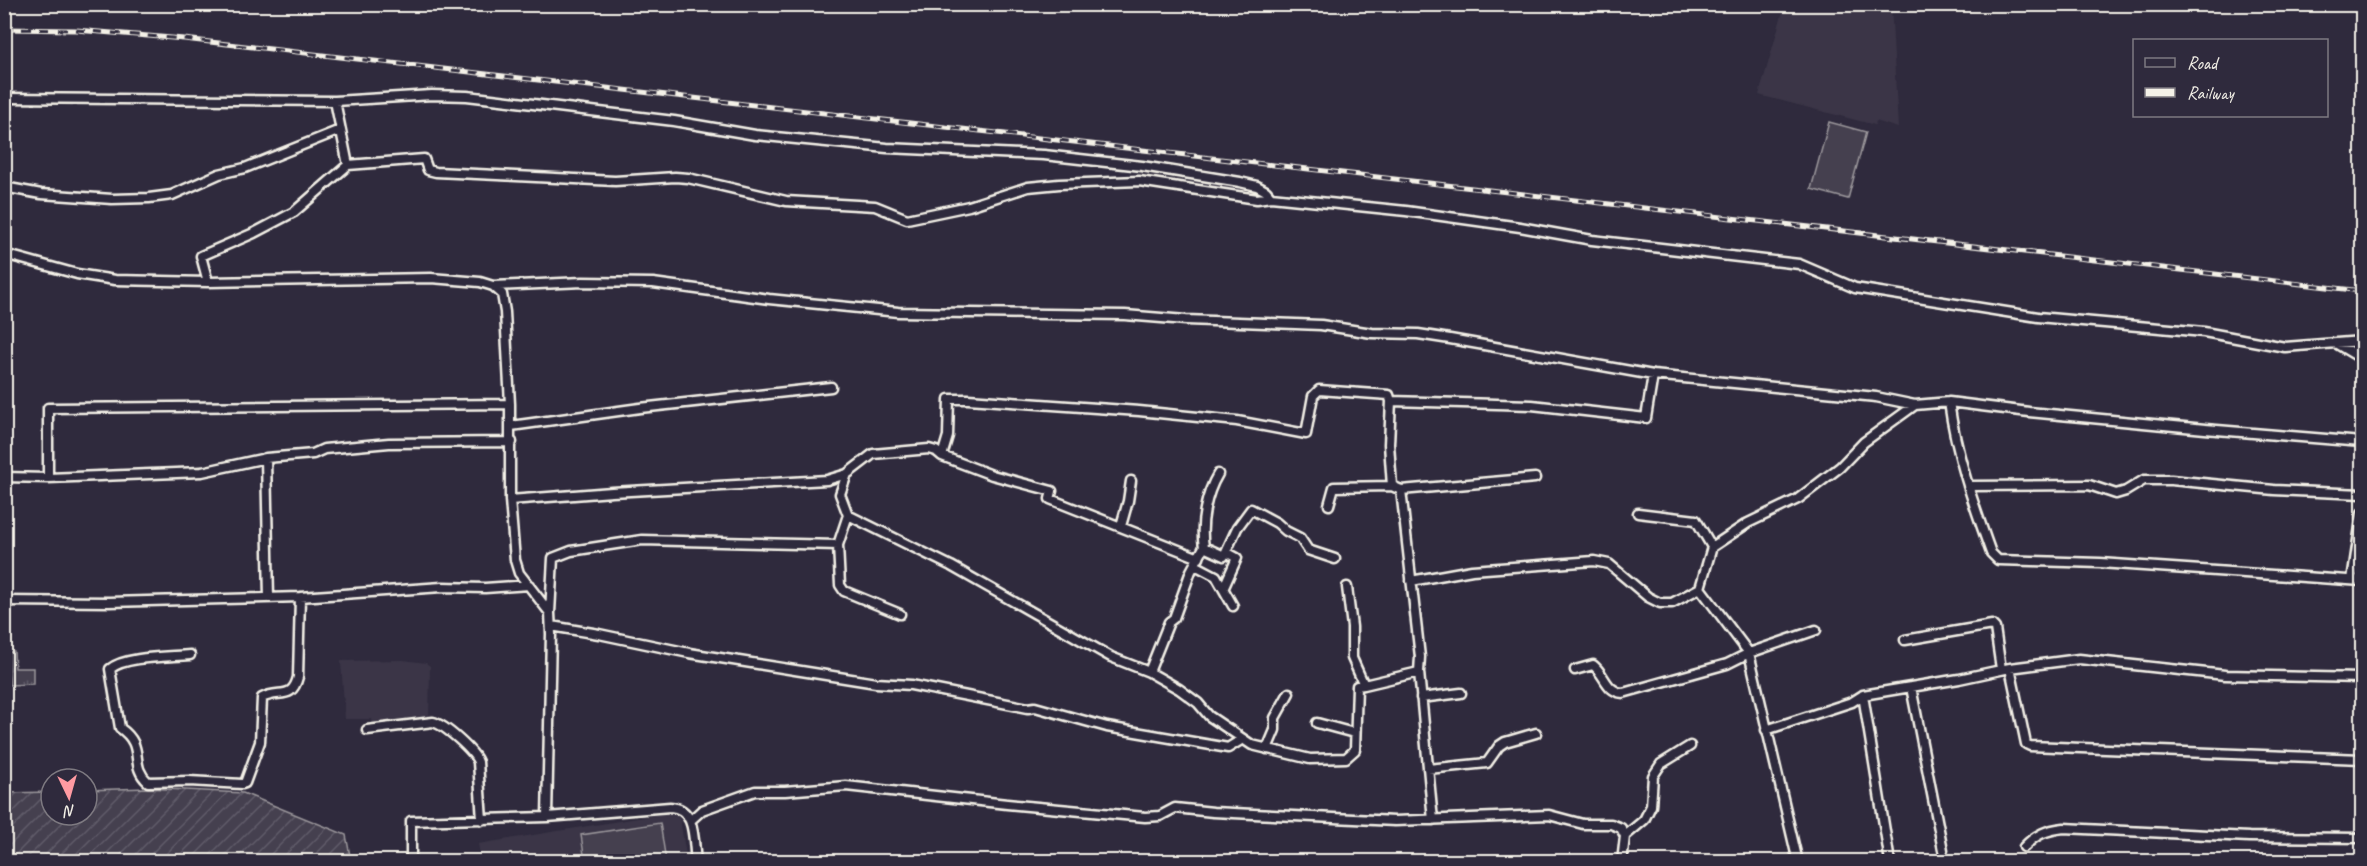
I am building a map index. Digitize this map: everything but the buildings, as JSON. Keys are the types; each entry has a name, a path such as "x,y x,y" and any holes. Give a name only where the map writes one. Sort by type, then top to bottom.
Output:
{"street":[{"path":"4,98 335,101 432,95 467,96 674,121 755,135 887,148 1044,155 1142,166 1257,186 1271,197"},
{"path":"335,101 348,165"},
{"path":"4,187 41,194 112,199 172,195 219,174 245,168 340,130"},
{"path":"208,282 201,256 254,233 294,212 348,165 424,159 428,170 435,172 615,181 681,178 705,181 786,201 875,206 908,219 969,206 1043,185 1127,180 1257,199 1271,197 1406,211 1592,240 1799,264 1855,288 2038,317 2204,332 2285,347 2362,341"},
{"path":"4,254 77,274 115,280 208,282 431,278 480,282 493,286 653,282 769,299 898,312 1110,314 1186,320 1321,325 1372,333 1418,334 1653,375 1876,397 1915,405 1948,402 2029,412 2362,442"},
{"path":"493,286 502,294 505,312 512,442 510,501 514,560 519,573 550,614"},
{"path":"2337,344 2362,359"},
{"path":"1391,401 1532,405 1646,418 1653,375"},
{"path":"511,426 640,408 831,387"},
{"path":"942,456 948,436 949,399 1139,411 1237,421 1306,434 1313,396 1319,390 1389,395 1391,401 1389,444 1392,486"},
{"path":"1948,402 1954,439 1968,486 1991,553 1998,560 2100,563 2362,581"},
{"path":"48,478 48,408 510,404"},
{"path":"1411,580 1472,570 1594,561 1609,564 1648,597 1660,603 1672,603 1700,588 1712,547 1748,523 1798,499 1840,467 1864,442 1915,405"},
{"path":"4,477 48,478 202,471 266,458 313,454 324,449 389,443 512,442"},
{"path":"510,501 612,492 827,480 847,474 873,454 929,449 992,475 1052,491 1050,499 1121,526 1197,562 1216,576 1233,606"},
{"path":"266,458 269,598"},
{"path":"847,474 840,494 848,515 838,545 840,585 844,591 900,614"},
{"path":"1149,672 1204,547 1203,522 1211,486 1218,474"},
{"path":"1329,505 1334,487 1392,486 1401,490 1535,478"},
{"path":"1968,486 2089,485 2116,494 2144,480 2171,480 2274,490 2362,494"},
{"path":"1121,526 1131,481"},
{"path":"1401,490 1420,657 1421,698 1433,820"},
{"path":"1204,547 1224,556 1237,528 1251,509 1300,538 1308,550 1335,559"},
{"path":"1638,513 1696,520 1712,547"},
{"path":"2352,580 2362,513"},
{"path":"848,515 951,566 1111,657 1149,672 1198,703 1209,717 1236,734 1241,740 1267,749 1310,759 1346,758 1355,750 1357,686 1419,672"},
{"path":"547,818 553,558 571,551 642,540 838,545"},
{"path":"1224,587 1237,558 1226,552"},
{"path":"4,601 109,602 269,598 442,587 485,588 529,585"},
{"path":"1347,587 1352,627 1352,658 1364,685"},
{"path":"1700,588 1749,653 1798,861"},
{"path":"190,655 146,658 116,664 110,669 120,728 130,735 135,743 140,774 148,782 245,783 260,742 262,698 268,694 289,693 296,688 300,597"},
{"path":"551,626 599,633 690,653 876,683 912,685 1028,708 1035,707 1107,728 1228,748 1241,740"},
{"path":"1905,640 1992,626 1995,628 2026,744 2030,746 2362,759"},
{"path":"1575,670 1593,665 1610,689 1623,693 1726,664 1749,653 1816,630"},
{"path":"1766,730 1852,702 1863,695 2005,669 2079,659 2225,675 2362,678"},
{"path":"1911,687 1943,850"},
{"path":"1267,749 1275,730 1275,718 1289,693"},
{"path":"1421,698 1461,693"},
{"path":"1863,695 1890,861"},
{"path":"367,730 433,722 445,728 464,747 475,754 478,762 482,820"},
{"path":"1317,723 1354,733"},
{"path":"1428,769 1487,763 1499,746 1505,742 1536,733"},
{"path":"1624,836 1644,820 1651,806 1653,776 1661,764 1690,746"},
{"path":"691,820 702,810 755,791 846,786 1136,816 1160,816 1175,808 1346,819 1433,820 1549,815 1583,824 1611,824 1621,828 1624,836 1623,861"},
{"path":"411,854 411,821 547,818 673,807 685,812 691,820 696,861"},
{"path":"2024,847 2033,837 2047,830 2064,828 2249,837 2362,838"}],"shaded area":[{"path":"1757,5 1891,5 1898,128 1876,121 1875,125 1759,95 1783,11"},
{"path":"403,660 426,663 430,666 429,718 373,724 372,719 345,719 341,661"},
{"path":"669,813 677,815 680,820 687,861 481,861 478,844"}],"green space":[{"path":"1829,122 1866,132 1848,199 1811,189"},
{"path":"7,652 14,652 15,668 33,668 33,684 9,685"},
{"path":"147,788 243,793 346,835 351,861 5,861 5,793 39,792 39,827 99,827 99,790"},
{"path":"660,823 666,861 585,861 581,835"}],"railway":[{"path":"4,29 76,30 184,39 2362,291"}]}
